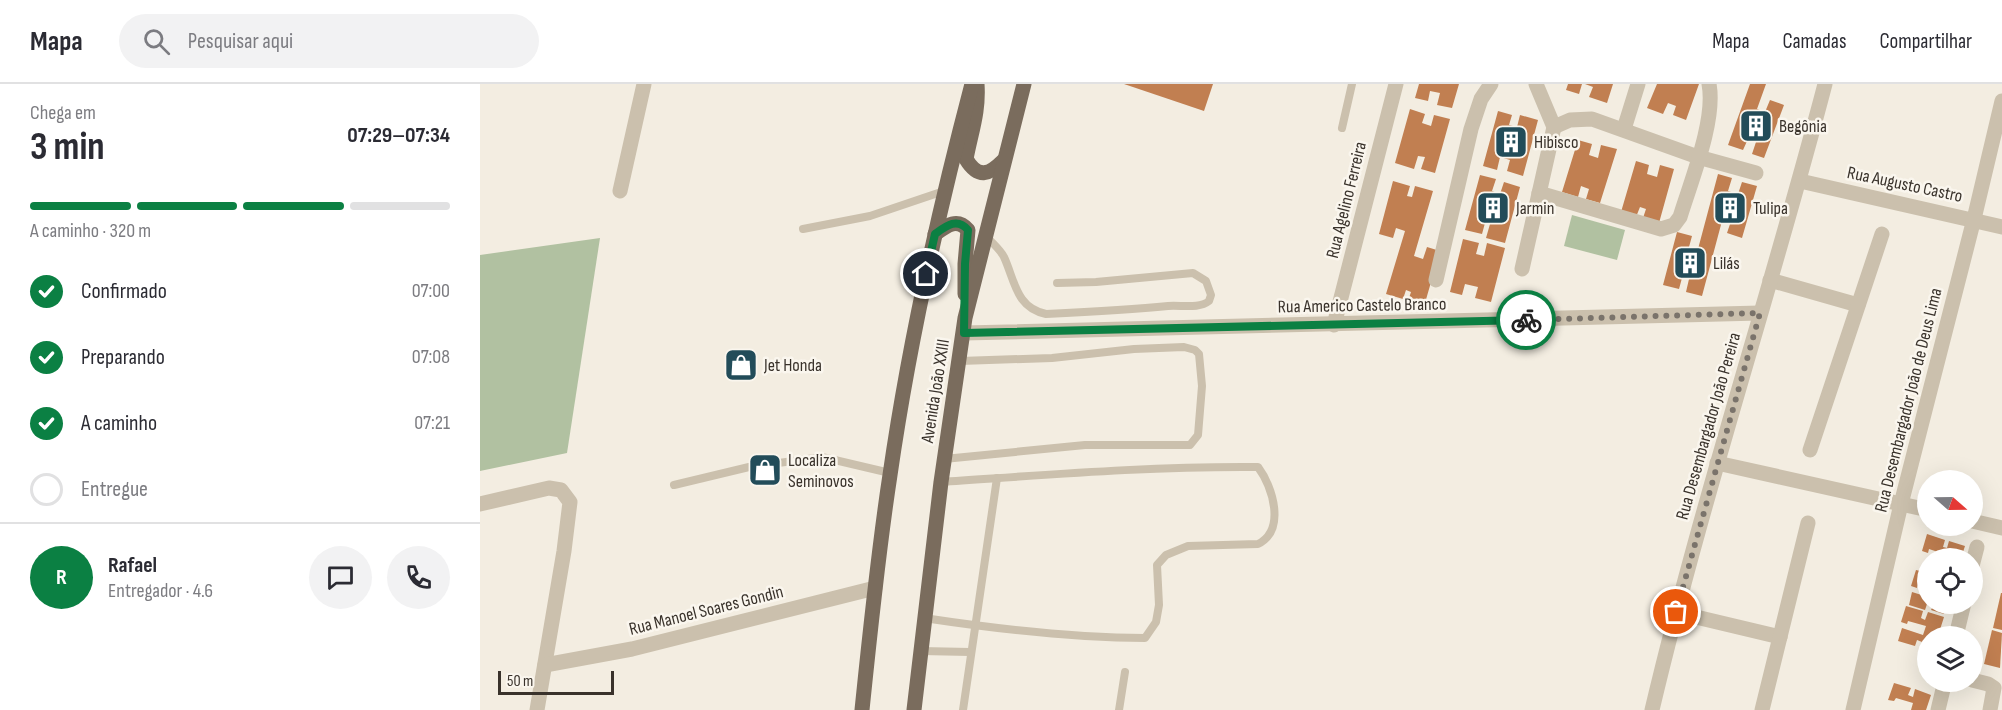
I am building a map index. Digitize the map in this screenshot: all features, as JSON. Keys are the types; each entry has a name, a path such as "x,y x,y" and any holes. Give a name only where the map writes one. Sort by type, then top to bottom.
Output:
{"main road":[{"name":"Avenida João XXIII","path":"862,710 890,473 917,314 944,191 972,84"},
{"path":"977,84 976,121 966,159 971,167 985,174 995,169 1003,160"},
{"name":"Avenida João XXIII","path":"914,710 941,482 965,318 1024,84"},
{"path":"935,234 955,223 963,224 968,230 965,264 965,318"}],"street":[{"path":"620,191 644,84"},
{"name":"Rua Agelino Ferreira","path":"1334,325 1396,84"},
{"path":"1436,280 1471,129 1480,99 1491,84"},
{"path":"1522,269 1554,127 1536,84"},
{"path":"1624,129 1638,84"},
{"path":"1539,193 1661,229 1674,225 1680,217 1710,109 1709,84"},
{"name":"Rua Desembargador João Pereira","path":"1652,710 1717,463 1800,181 1825,84"},
{"name":"Rua Desembargador João de Deus Lima","path":"1853,710 1901,504 2002,101"},
{"path":"1554,127 1570,120 1592,119 1698,157 1756,173"},
{"name":"Rua Augusto Castro","path":"1800,181 2002,226"},
{"path":"1810,450 1882,234"},
{"path":"1770,280 1858,305"},
{"name":"Rua Americo Castelo Branco","path":"964,333 1760,313"},
{"path":"1717,463 1917,508"},
{"path":"480,504 549,488 561,490 570,502 537,710"},
{"path":"1762,710 1808,523"},
{"path":"1983,524 2002,528"},
{"name":"Rua Manoel Soares Gondin","path":"545,665 632,649 875,588"},
{"path":"1676,612 1779,637"},
{"path":"1983,683 1994,688 1990,710"},
{"path":"1938,710 1942,692"}],"lane":[{"path":"1342,128 1352,84"},
{"path":"803,228 870,216 944,191"},
{"path":"985,235 1004,257 1009,274 1027,307 1034,312 1046,314 1132,311 1204,305 1209,301 1211,295 1206,281 1193,273 1096,282 1058,283"},
{"path":"944,459 1085,446 1190,445 1198,435 1202,386 1199,354 1195,350 1184,347 1134,349 1052,358 960,361"},
{"path":"674,485 749,467 822,457 890,473"},
{"path":"924,618 976,626 1100,638 1145,638 1156,622 1159,605 1157,565 1166,555 1188,546 1258,544 1267,540 1274,526 1274,503 1267,478 1258,467 1036,474 941,482"},
{"path":"963,710 997,478"},
{"path":"921,651 970,652"},
{"path":"1119,710 1125,672"}],"green space":[{"path":"1572,215 1625,230 1617,260 1564,246"},
{"path":"600,238 567,453 480,471 480,255"}],"building":[{"path":"1124,84 1213,84 1204,111"},
{"path":"1419,84 1459,84 1452,108 1437,105 1440,93 1430,91 1428,101 1415,98"},
{"path":"1568,84 1582,84 1579,94 1566,90"},
{"path":"1585,84 1613,84 1607,103 1589,97 1593,87"},
{"path":"1657,84 1699,84 1686,120 1673,115 1676,106 1668,103 1663,114 1647,108"},
{"name":"Begônia","path":"1750,84 1766,84 1757,109 1765,112 1770,100 1784,105 1764,158 1752,154 1756,142 1748,139 1743,150 1728,145"},
{"path":"1410,109 1425,114 1422,123 1431,126 1434,115 1450,119 1435,173 1421,169 1425,157 1418,156 1414,169 1395,163"},
{"name":"Hibisco","path":"1498,111 1512,115 1509,125 1517,127 1520,115 1538,120 1523,176 1507,171 1510,160 1500,157 1497,170 1483,166"},
{"path":"1578,140 1592,144 1589,155 1598,158 1601,145 1617,149 1600,203 1586,199 1589,189 1581,186 1578,197 1562,192"},
{"path":"1636,161 1649,165 1647,174 1657,177 1660,165 1674,169 1659,223 1643,218 1646,209 1640,207 1636,217 1621,212"},
{"path":"1718,174 1732,178 1728,191 1738,194 1742,182 1757,186 1742,238 1727,233 1730,224 1722,221 1702,296 1686,292 1689,279 1682,278 1679,289 1663,285 1677,232 1692,236 1689,247 1698,249"},
{"name":"Jarmin","path":"1480,175 1496,179 1492,191 1500,194 1504,182 1520,187 1505,243 1486,238 1490,224 1485,223 1482,234 1465,230"},
{"path":"1393,181 1410,186 1407,196 1412,197 1415,186 1433,191 1414,256 1423,259 1427,247 1440,251 1425,303 1409,298 1411,292 1406,290 1403,299 1386,294 1405,231 1396,228 1393,238 1379,234"},
{"path":"1463,239 1479,243 1476,254 1484,256 1487,243 1505,248 1491,302 1475,298 1478,287 1465,284 1462,295 1450,292"},
{"path":"1926,536 1933,536 1945,540 1943,547 1947,548 1923,548"},
{"path":"1949,541 1965,546 1964,548 1947,548"},
{"path":"1916,570 1917,570 1917,588 1911,586"},
{"path":"1912,592 1917,594 1917,608 1909,605"},
{"path":"2002,593 2002,630 1993,628"},
{"path":"1906,606 1917,609 1917,614 1922,614 1921,618 1925,620 1927,614 1944,617 1941,626 1901,622"},
{"path":"1902,628 1917,633 1915,646 1898,641"},
{"path":"1992,630 2002,633 2000,668 1984,664"},
{"path":"1894,683 1911,688 1908,695 1913,697 1915,689 1917,692 1931,695 1926,710 1911,710 1913,703 1896,698 1894,701 1888,700"}],"way so far":[{"path":"1526,320 1760,313 1676,612"}],"place":[{"name":"Begônia","path":"1756,126"},
{"name":"Hibisco","path":"1511,142"},
{"name":"Jarmin","path":"1493,208"},
{"name":"Tulipa","path":"1730,208"},
{"name":"Lilás","path":"1690,263"},
{"name":"Jet Honda","path":"741,365"},
{"name":"Localiza Seminovos","path":"765,470"}],"route":[{"path":"926,274 935,234 948,225 963,224 968,230 964,333 1526,320"}]}
